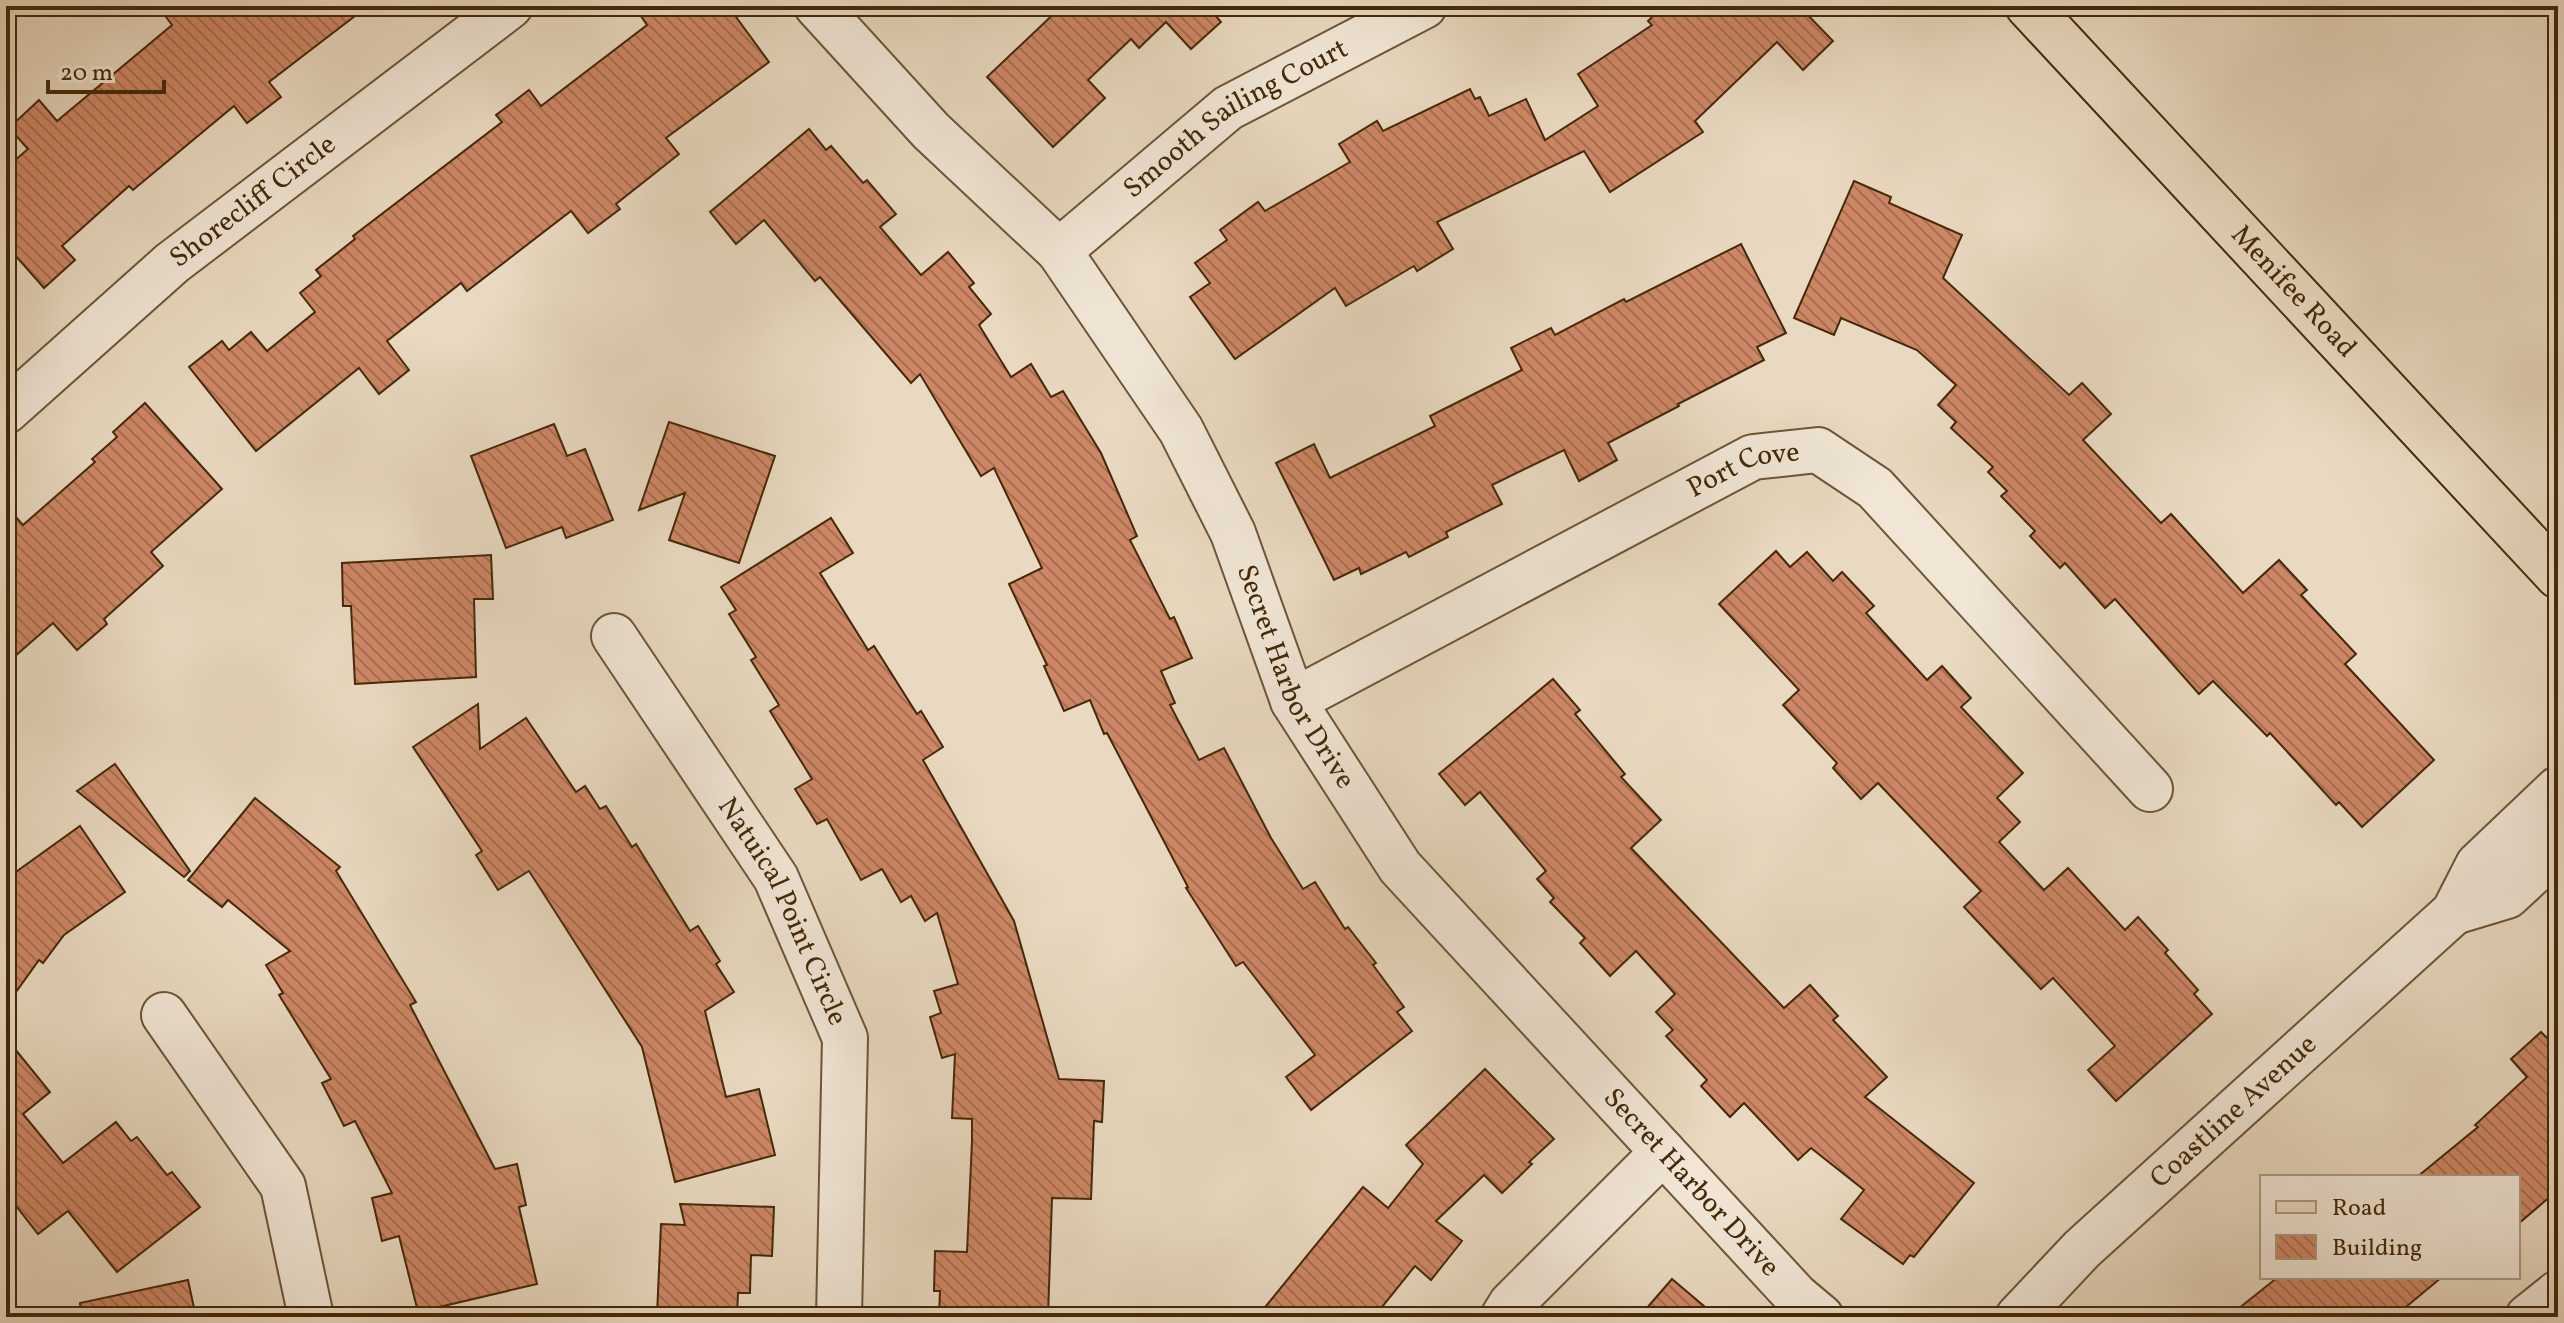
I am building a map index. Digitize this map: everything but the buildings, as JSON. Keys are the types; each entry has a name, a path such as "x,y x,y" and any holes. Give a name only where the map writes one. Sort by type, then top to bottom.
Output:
{"main road":[{"name":"Menifee Road","path":"2028,6 2558,576"}],"street":[{"name":"Shorecliff Circle","path":"6,411 172,263 510,6"},
{"name":"Secret Harbor Drive","path":"817,6 931,131 1059,251 1181,430 1233,533 1293,701 1400,867 1796,1296 1821,1317"},
{"name":"Smooth Sailing Court","path":"1059,251 1228,108 1424,6"},
{"name":"Port Cove","path":"1293,701 1753,457 1818,450 1875,488 2150,789"},
{"name":"Natuical Point Circle","path":"614,636 776,878 845,1038 839,1317"},
{"name":"Coastline Avenue","path":"2018,1317 2082,1249 2454,912 2478,865 2558,789"},
{"name":"Coastline Avenue","path":"2454,912 2507,896 2558,849"},
{"path":"164,1015 283,1186 311,1317"},
{"path":"1503,1317 1511,1304 1663,1152"},
{"path":"2528,1317 2558,1293"}]}
